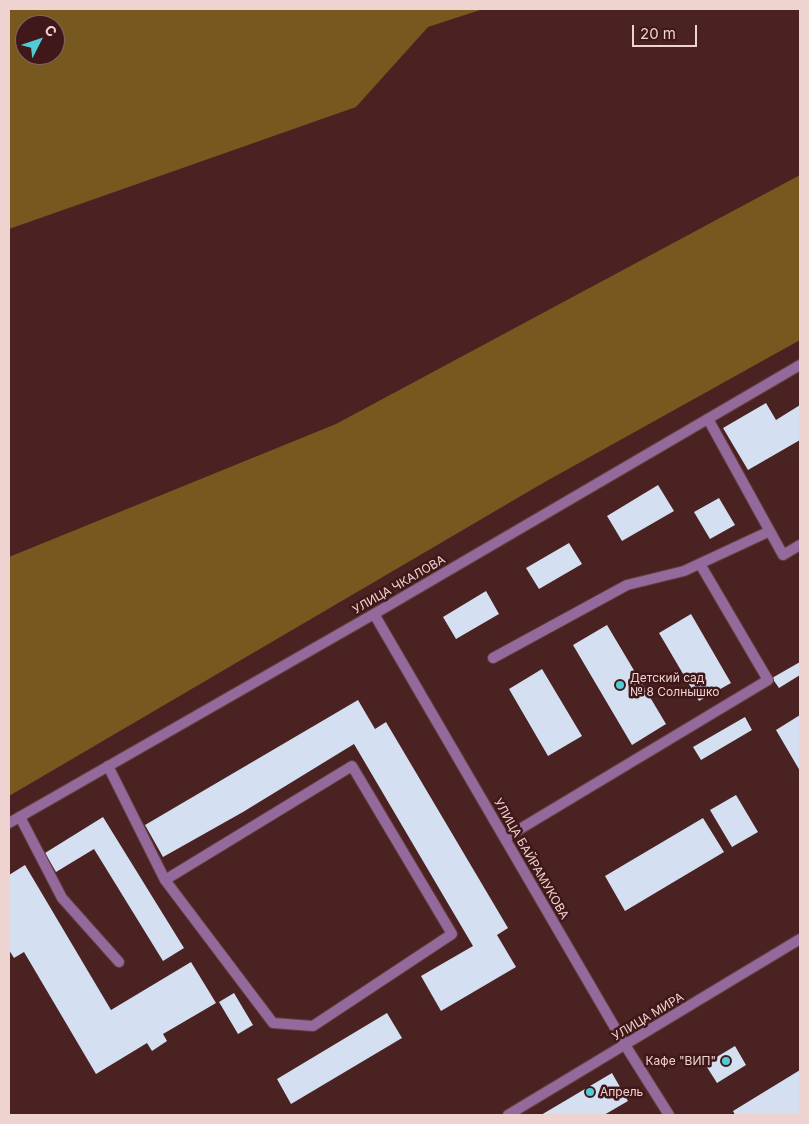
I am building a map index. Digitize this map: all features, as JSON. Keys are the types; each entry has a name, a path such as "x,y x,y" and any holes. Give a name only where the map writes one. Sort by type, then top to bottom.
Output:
{"street":[{"name":"УЛИЦА ЧКАЛОВА","path":"9,823 374,614 800,365"},
{"path":"708,419 783,555 800,545"},
{"path":"492,658 627,585 684,571 770,532"},
{"path":"505,838 768,680 700,564"},
{"name":"УЛИЦА БАЙРАМУКОВА","path":"374,614 625,1045 670,1115"},
{"path":"108,766 165,880 273,1023 313,1026 452,934 352,766 165,880"},
{"path":"20,817 62,898 119,962"},
{"name":"УЛИЦА МИРА","path":"508,1115 800,940"}],"shaded area":[{"path":"9,9 483,9 428,27 356,107 9,229"},
{"path":"800,175 800,340 543,483 9,796 9,557 336,424"}],"building":[{"path":"766,403 776,420 800,405 800,440 748,470 723,428"},
{"path":"658,485 674,511 622,541 607,516"},
{"path":"719,498 735,525 710,539 694,512"},
{"path":"569,543 582,564 539,589 526,568"},
{"path":"486,591 499,614 456,639 443,617"},
{"path":"691,614 731,683 699,701 659,633"},
{"name":"Детский сад № 8 Солнышко","path":"607,625 666,724 632,745 573,645"},
{"path":"800,662 800,675 779,688 772,678"},
{"path":"542,669 582,736 548,756 509,689"},
{"path":"358,700 375,729 386,722 508,928 497,935 516,967 441,1011 421,976 473,946 354,744 243,812 163,857 145,825"},
{"path":"800,715 800,771 776,730"},
{"path":"745,717 752,730 701,760 693,747"},
{"path":"736,795 758,832 732,847 710,810"},
{"path":"103,817 184,948 163,961 94,849 56,872 45,853"},
{"path":"703,818 724,852 625,911 605,876"},
{"path":"25,865 111,1010 191,962 216,1003 163,1034 167,1041 152,1051 147,1043 96,1074 24,952 14,958 9,950 9,875"},
{"path":"234,993 253,1025 238,1034 219,1002"},
{"path":"387,1013 402,1038 291,1104 277,1079"},
{"path":"735,1046 746,1065 717,1083 705,1064"},
{"path":"800,1070 800,1115 735,1115 733,1111"},
{"path":"612,1073 628,1101 604,1115 541,1115"}],"place":[{"name":"Детский сад № 8 Солнышко","path":"620,685"},
{"name":"Кафе \"ВИП\"","path":"726,1061"},
{"name":"Апрель","path":"590,1092"}]}
